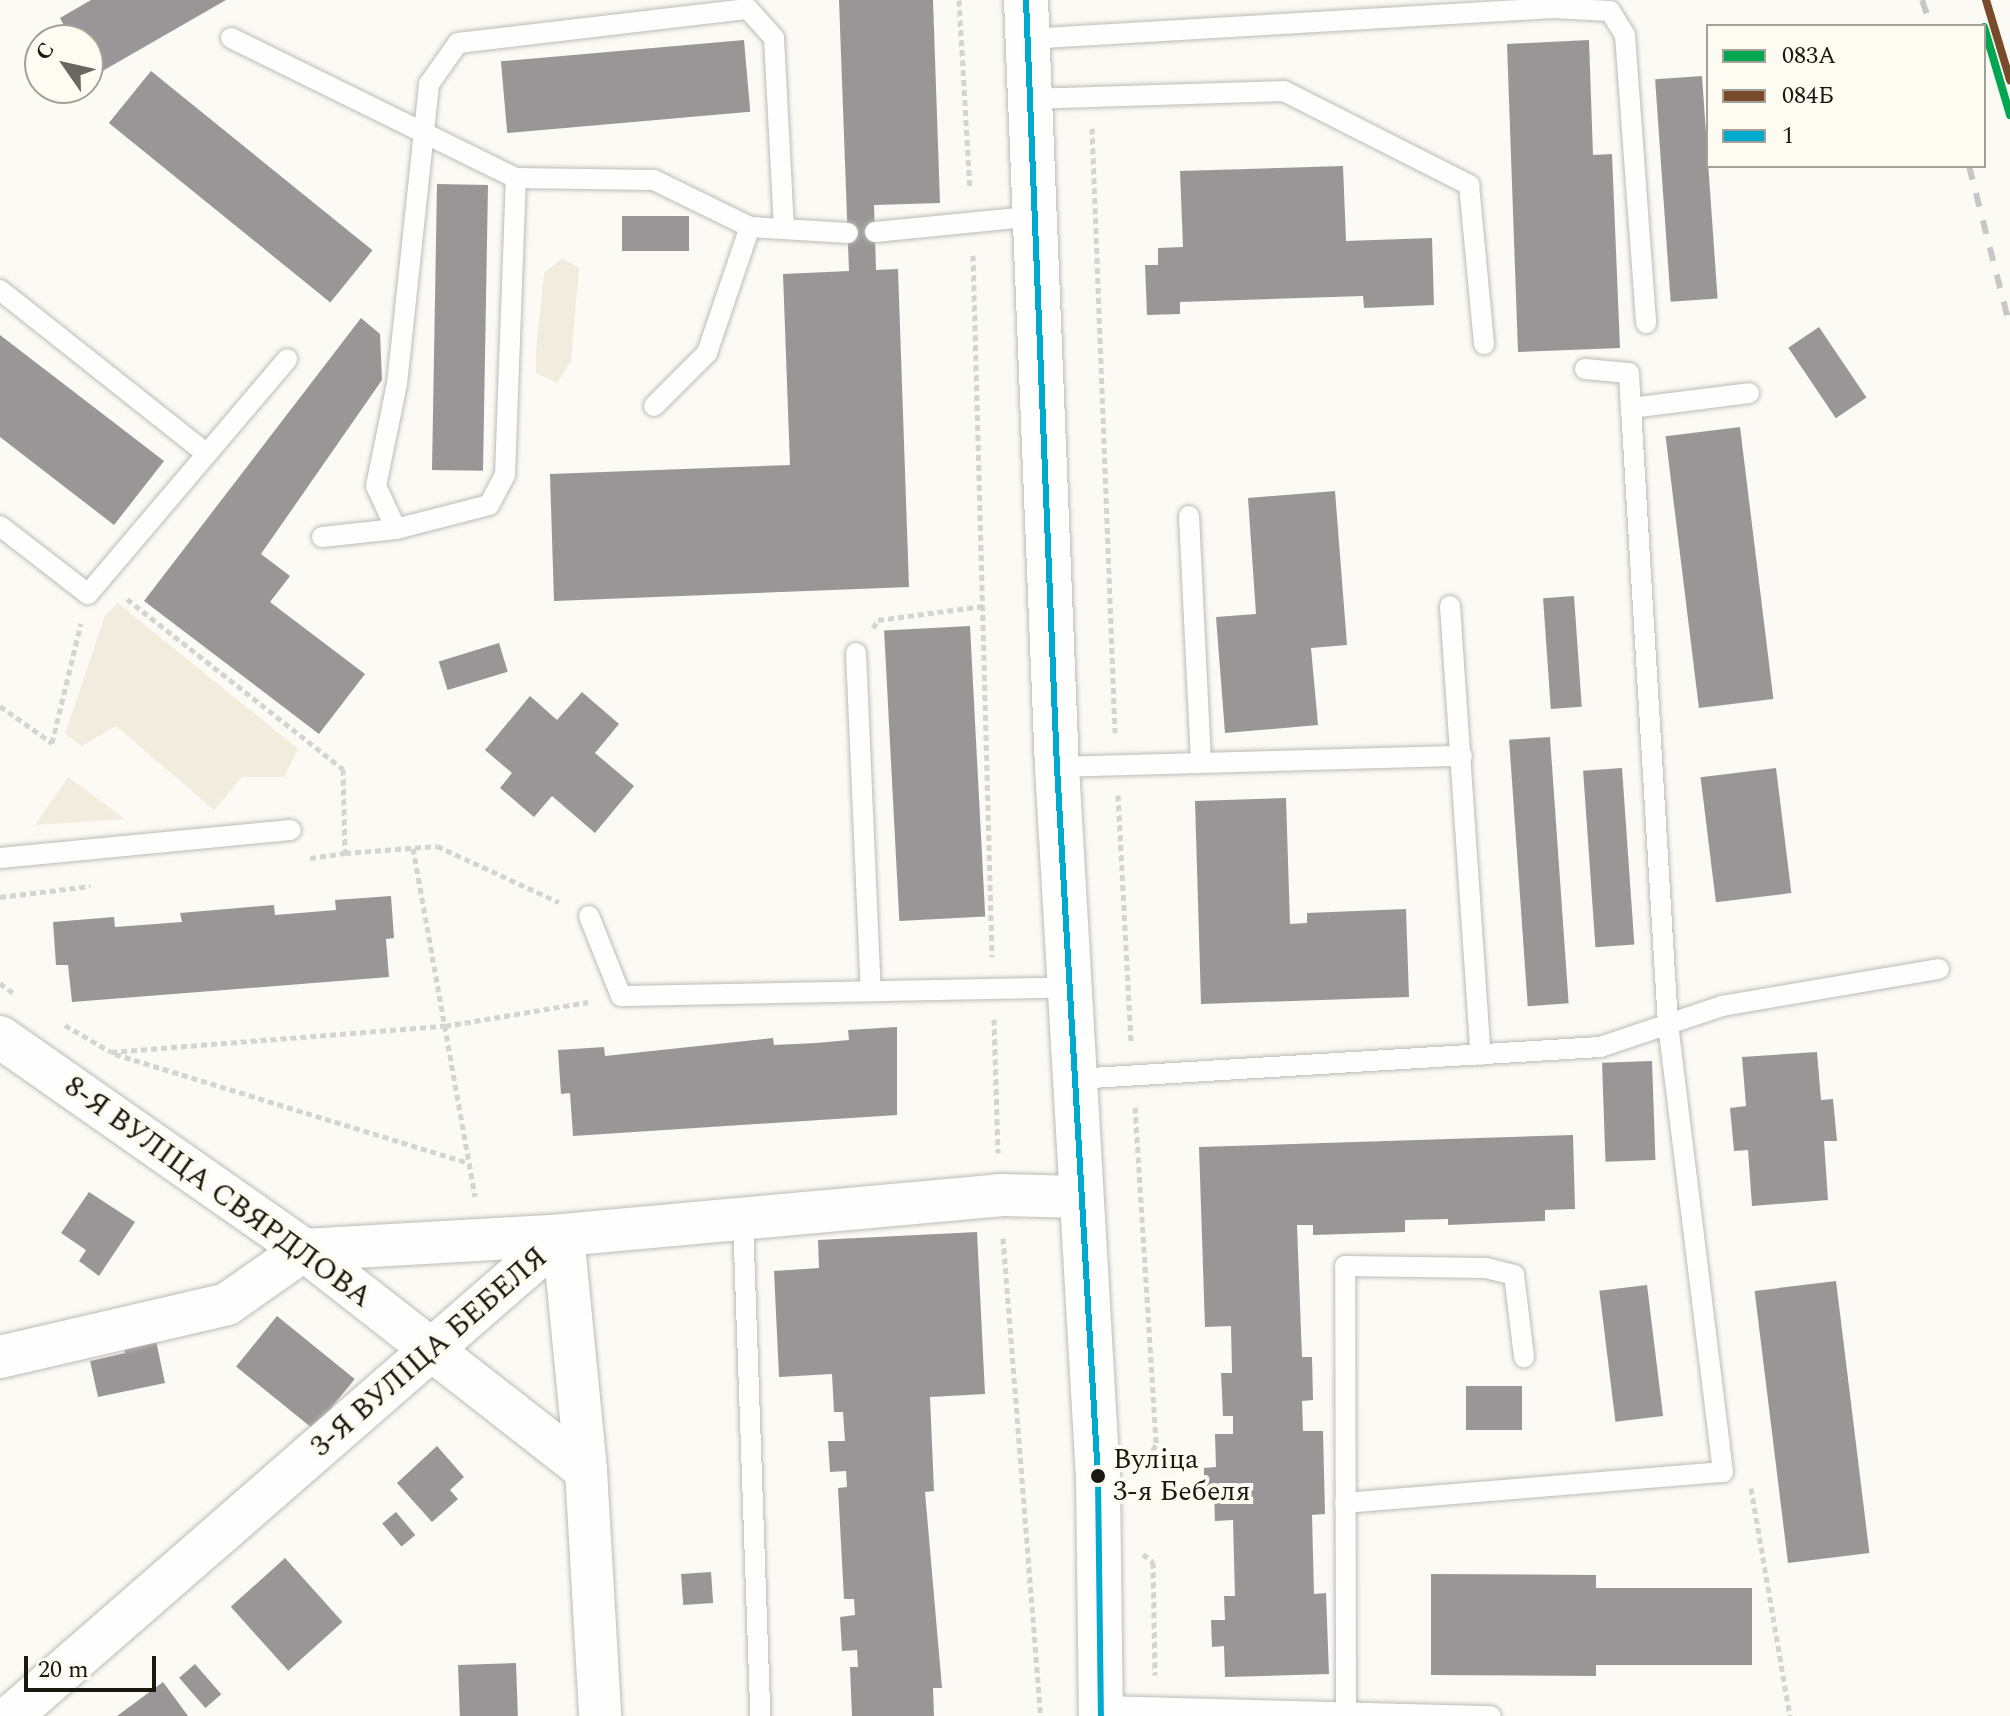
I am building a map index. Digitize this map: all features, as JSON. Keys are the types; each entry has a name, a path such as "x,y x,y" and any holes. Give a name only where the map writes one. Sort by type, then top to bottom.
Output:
{"main road":[{"path":"1027,20 1057,767 1098,1478 1101,1711"}],"street":[{"name":"8-Я ВУЛІЦА СВЯРДЛОВА","path":"0,1037 304,1250 435,1349 586,1470"},
{"name":"3-Я ВУЛІЦА БЕБЕЛЯ","path":"11,1716 563,1235 1000,1195 1082,1197"},
{"path":"0,1357 227,1304 304,1250 563,1235 586,1470 600,1716"}],"lane":[{"path":"1027,20 1553,8 1610,11 1625,35 1646,323"},
{"path":"396,529 376,486 397,384 429,84 458,43 748,9 774,38 784,229"},
{"path":"231,38 516,178 654,180 750,227 848,233"},
{"path":"1030,99 1284,91 1469,185 1484,344"},
{"path":"322,537 396,529 489,505 505,475 516,178"},
{"path":"875,232 1037,216"},
{"path":"654,406 707,353 750,227"},
{"path":"0,290 207,454"},
{"path":"0,526 95,586 287,359"},
{"path":"1345,1503 1723,1472 1668,1024 1629,373 1585,369"},
{"path":"1631,408 1749,393"},
{"path":"1189,516 1201,763"},
{"path":"1450,606 1481,1055"},
{"path":"856,653 871,991"},
{"path":"1057,767 1462,756"},
{"path":"0,858 291,830"},
{"path":"589,916 621,996 1070,987"},
{"path":"1075,1079 1600,1047 1722,1006 1939,969"},
{"path":"743,1219 760,1716"},
{"path":"1346,1712 1345,1266 1486,1268 1514,1275 1524,1357"},
{"path":"1101,1711 1155,1707 1208,1712 1491,1716"}],"path":[{"path":"959,0 972,223 1000,1195 1041,1716"},
{"path":"1091,95 1117,765 1156,1445 1139,1470"},
{"path":"0,706 52,743 95,586 343,769 345,853 437,846 589,916"},
{"path":"856,653 878,620 983,606"},
{"path":"413,848 483,1239"},
{"path":"0,983 27,1003"},
{"path":"111,1052 445,1026 621,996"},
{"path":"51,1017 111,1052 469,1163"},
{"path":"1723,1472 1748,1474 1790,1716"},
{"path":"1133,1545 1153,1562 1155,1707"}],"shaded area":[{"path":"562,258 579,268 571,361 557,383 536,373 536,350 544,273"},
{"path":"118,603 298,749 284,777 242,777 214,810 116,726 82,746 65,734 105,615"},
{"path":"68,777 125,819 35,825"}],"building":[{"path":"91,0 226,0 104,70 104,24 63,24 60,18"},
{"path":"839,0 933,0 940,203 874,205 876,270 898,269 909,587 554,601 550,474 790,465 783,274 849,271"},
{"path":"744,40 750,112 507,133 501,61"},
{"path":"1589,40 1593,155 1612,154 1620,348 1518,352 1507,44"},
{"path":"151,71 372,250 330,302 109,123"},
{"path":"1702,76 1706,168 1708,168 1718,298 1671,302 1655,79"},
{"path":"1343,166 1346,241 1432,238 1434,305 1364,308 1363,296 1180,302 1180,314 1147,315 1145,265 1158,265 1158,248 1183,247 1180,171"},
{"path":"437,184 488,185 483,471 432,470"},
{"path":"622,216 689,216 689,251 622,251"},
{"path":"361,318 380,334 382,380 261,554 290,576 270,602 365,674 319,734 144,601"},
{"path":"1819,327 1867,397 1836,418 1788,348"},
{"path":"0,335 164,461 114,525 0,437"},
{"path":"1740,427 1773,699 1699,708 1666,436"},
{"path":"1335,491 1347,645 1311,648 1318,725 1225,733 1216,617 1256,614 1248,498"},
{"path":"1574,596 1582,707 1551,709 1543,598"},
{"path":"970,626 985,917 899,921 884,631"},
{"path":"499,643 508,672 448,690 439,661"},
{"path":"582,692 619,724 595,753 634,786 595,833 552,796 534,817 500,788 512,773 485,750 530,696 557,720"},
{"path":"1550,737 1569,1003 1528,1006 1509,740"},
{"path":"1622,768 1634,945 1595,947 1583,771"},
{"path":"1776,768 1791,893 1716,902 1701,777"},
{"path":"1286,798 1290,924 1307,923 1307,913 1406,909 1409,997 1201,1004 1195,801"},
{"path":"391,896 394,938 386,939 389,977 72,1002 68,965 56,965 53,922 114,917 115,927 182,922 180,913 274,905 275,915 336,910 335,900"},
{"path":"897,1027 897,1115 573,1136 570,1093 561,1094 558,1050 604,1047 605,1056 773,1038 774,1045 816,1043 849,1040 848,1030"},
{"path":"1817,1052 1821,1100 1833,1099 1837,1141 1824,1141 1828,1200 1752,1206 1748,1150 1734,1151 1730,1108 1746,1106 1742,1057"},
{"path":"1652,1061 1655,1160 1605,1162 1602,1063"},
{"path":"1573,1135 1575,1209 1545,1210 1545,1221 1448,1225 1448,1219 1405,1220 1405,1232 1313,1235 1313,1225 1297,1225 1302,1357 1312,1357 1313,1400 1302,1401 1303,1431 1323,1431 1325,1514 1312,1515 1314,1594 1326,1593 1329,1674 1225,1677 1224,1646 1212,1647 1211,1620 1225,1620 1224,1596 1235,1596 1233,1520 1215,1521 1214,1492 1204,1492 1204,1468 1216,1467 1215,1434 1233,1434 1233,1416 1223,1416 1221,1373 1232,1373 1231,1326 1205,1327 1199,1147"},
{"path":"89,1192 135,1222 99,1276 79,1261 86,1250 61,1233"},
{"path":"977,1232 985,1394 930,1397 934,1491 925,1492 942,1688 933,1688 934,1716 852,1716 850,1667 858,1667 857,1650 842,1651 840,1617 855,1615 854,1599 844,1599 838,1488 847,1487 846,1471 830,1472 828,1441 845,1441 843,1412 834,1412 832,1374 779,1377 774,1271 819,1268 818,1240"},
{"path":"1836,1281 1869,1553 1788,1563 1755,1291"},
{"path":"1647,1285 1663,1416 1615,1422 1599,1291"},
{"path":"277,1316 355,1379 314,1429 236,1367"},
{"path":"155,1336 165,1383 98,1397 90,1361 125,1353 123,1343"},
{"path":"1466,1386 1522,1386 1522,1430 1466,1430"},
{"path":"437,1446 464,1477 450,1490 458,1499 432,1522 397,1483"},
{"path":"396,1512 415,1535 401,1547 382,1524"},
{"path":"285,1558 343,1622 288,1671 231,1607"},
{"path":"711,1572 713,1603 683,1605 681,1574"},
{"path":"1431,1574 1596,1575 1596,1588 1752,1588 1752,1665 1596,1665 1596,1676 1431,1675"},
{"path":"516,1663 518,1716 460,1716 458,1665"},
{"path":"195,1664 221,1694 205,1708 179,1678"},
{"path":"163,1682 188,1716 117,1716"}],"railway":[{"path":"1922,0 1930,24"},
{"path":"1970,168 2010,327"}],"transit line":[{"name":"1","path":"1026,0 1057,767 1098,1478 1101,1716"},
{"name":"084Б","path":"1986,0 2010,80"},
{"name":"083А","path":"1986,34 2010,115"}],"place":[{"name":"Вуліца 3-я Бебеля","path":"1098,1476"}]}
